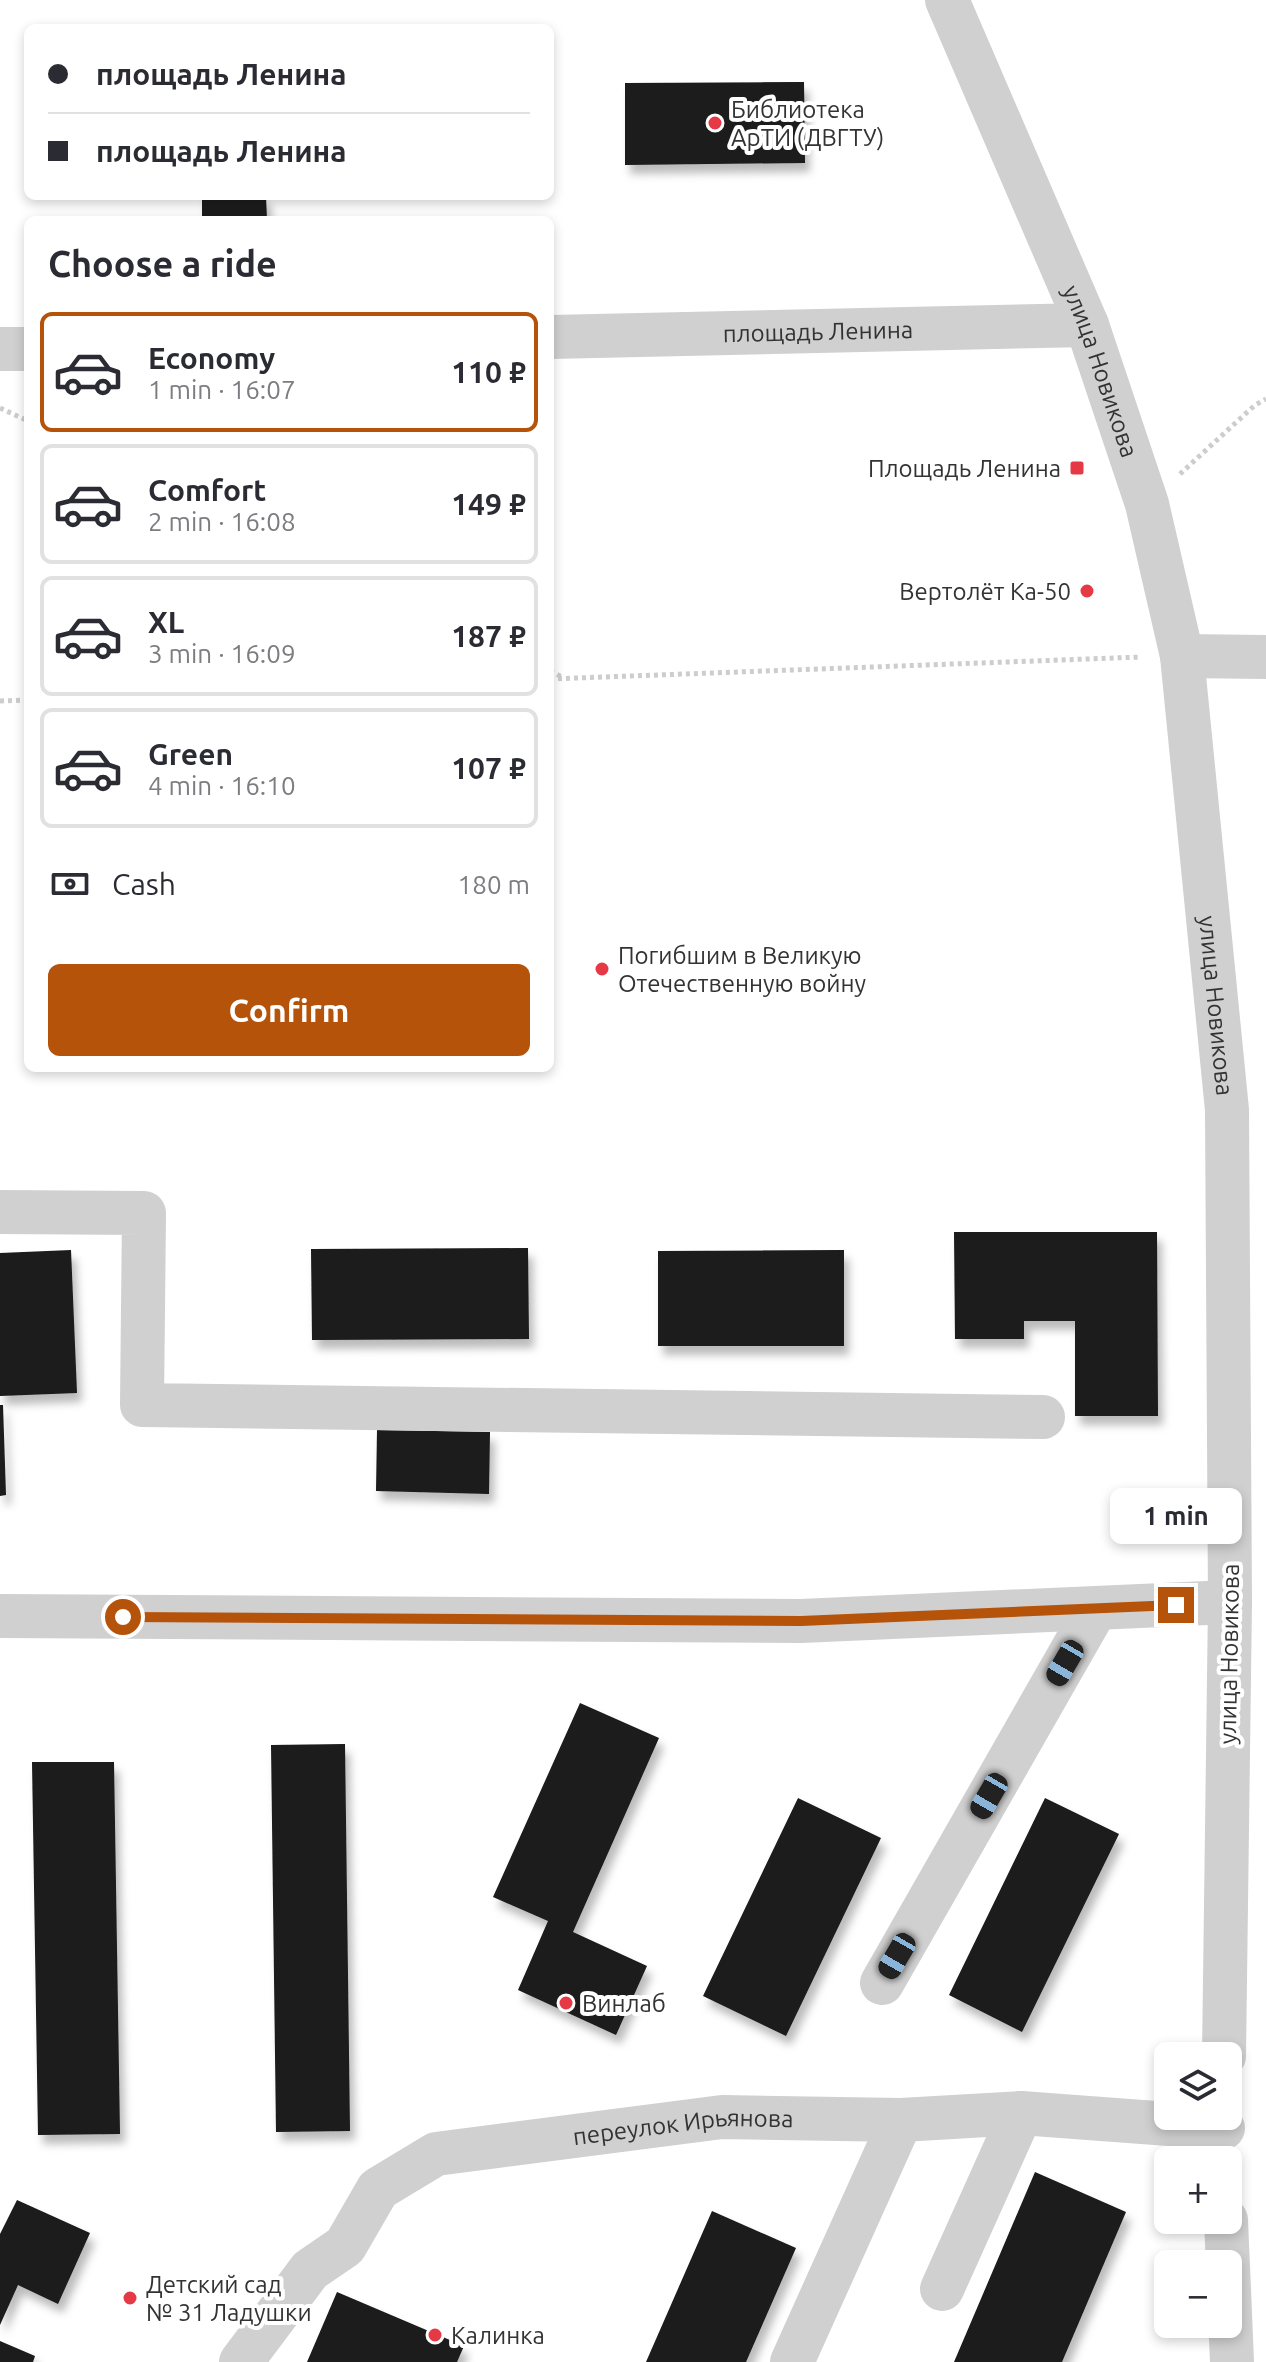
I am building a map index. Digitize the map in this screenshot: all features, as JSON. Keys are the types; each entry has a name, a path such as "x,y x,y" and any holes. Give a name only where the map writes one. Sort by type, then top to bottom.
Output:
{"street":[{"name":"улица Новикова","path":"947,0 1087,325 1147,504 1182,656 1227,1110 1230,1602 1224,2042"},
{"name":"площадь Ленина","path":"554,337 1087,325"},
{"path":"0,349 24,349"},
{"path":"1182,656 1266,657"},
{"path":"0,1212 144,1213 142,1405 1043,1417"},
{"path":"0,1616 801,1621 1230,1602"},
{"path":"882,1983 1095,1610"},
{"path":"942,2289 1021,2113"},
{"name":"переулок Ирьянова","path":"241,2362 310,2270 345,2246 378,2189 436,2154 722,2117 901,2120 1021,2113 1223,2135"},
{"path":"792,2362 901,2120"},
{"path":"1227,2234 1232,2362"}],"path":[{"path":"1147,504 1255,405 1266,399"},
{"path":"0,408 24,419"},
{"path":"554,679 1182,656"},
{"path":"554,673 565,678"},
{"path":"0,701 24,700"}],"building":[{"name":"Библиотека АрТИ (ДВГТУ)","path":"804,82 805,163 625,165 625,83"},
{"path":"202,200 266,200 267,216 202,216"},
{"path":"954,1232 1157,1232 1158,1416 1075,1416 1075,1321 1024,1321 1024,1339 955,1339"},
{"path":"528,1248 529,1339 312,1340 311,1249"},
{"path":"71,1250 77,1393 0,1396 0,1253"},
{"path":"844,1250 844,1346 658,1346 658,1251"},
{"path":"0,1405 3,1405 6,1495 0,1496"},
{"path":"377,1430 490,1432 489,1494 376,1491"},
{"path":"580,1703 659,1738 573,1932 647,1966 616,2035 518,1990 548,1921 493,1897"},
{"path":"345,1744 350,2131 276,2132 271,1745"},
{"path":"32,1762 114,1762 120,2134 38,2135"},
{"path":"798,1798 881,1838 786,2036 703,1996"},
{"path":"1045,1798 1119,1834 1022,2032 949,1995"},
{"path":"1035,2172 1126,2212 1062,2362 954,2362"},
{"path":"17,2200 90,2233 58,2304 18,2285 0,2325 0,2234"},
{"path":"712,2211 796,2248 746,2362 646,2362"},
{"path":"337,2292 464,2346 457,2362 307,2362"},
{"path":"0,2341 35,2356 33,2362 0,2362"}],"place":[{"name":"Библиотека АрТИ (ДВГТУ)","path":"715,123"},
{"name":"Площадь Ленина","path":"1077,468"},
{"name":"Вертолёт Ка-50","path":"1087,591"},
{"name":"Погибшим в Великую Отечественную войну","path":"602,969"},
{"name":"Винлаб","path":"566,2003"},
{"name":"Детский сад № 31 Ладушки","path":"130,2298"},
{"name":"Калинка","path":"435,2335"}],"route":[{"path":"123,1617 801,1621 1176,1605"}]}
